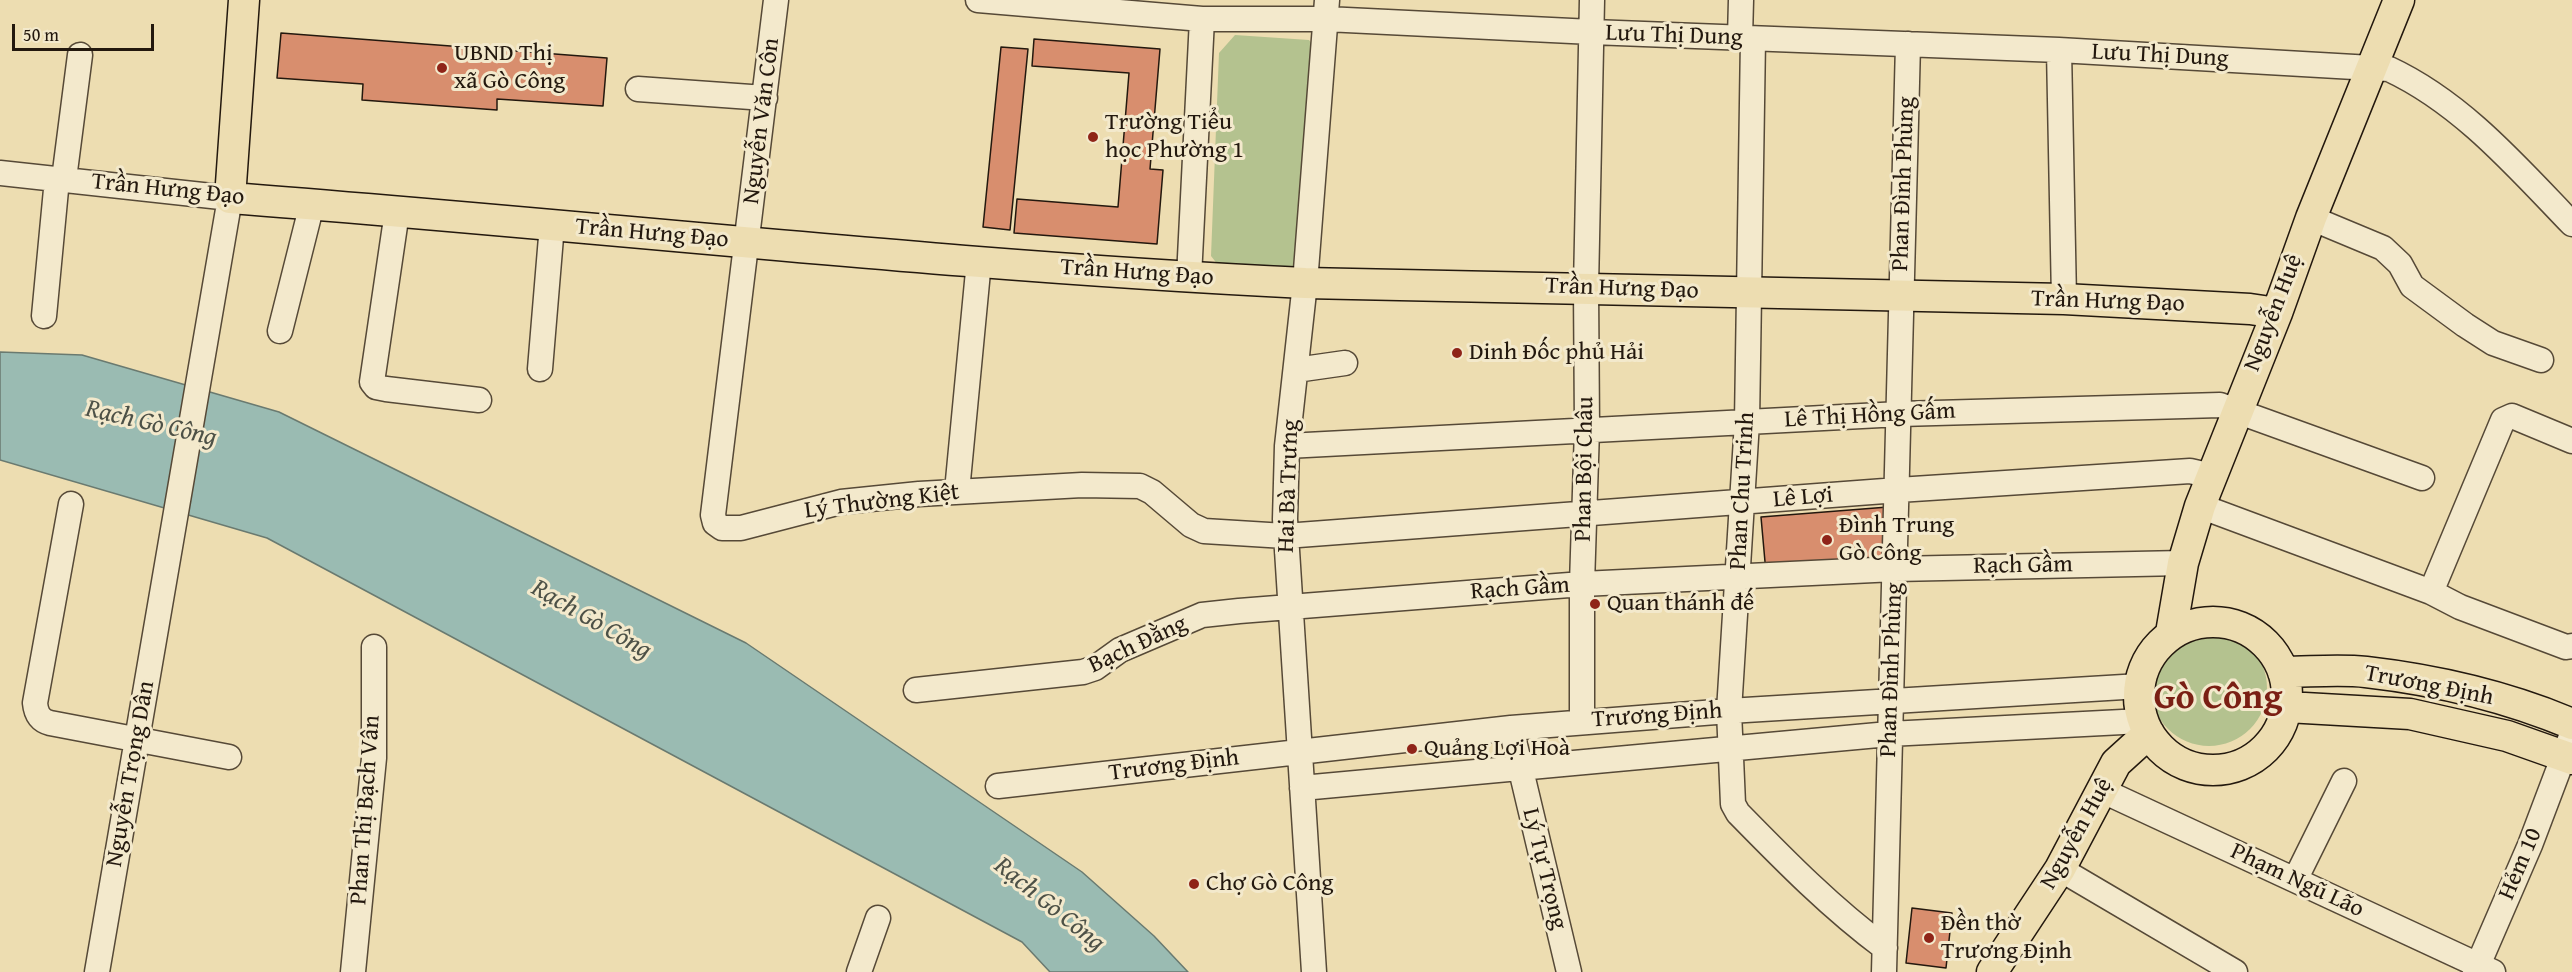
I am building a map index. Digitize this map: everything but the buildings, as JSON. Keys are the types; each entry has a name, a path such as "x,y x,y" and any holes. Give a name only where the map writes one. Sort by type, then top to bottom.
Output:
{"main road":[{"path":"230,198 244,0"},
{"name":"Nguyễn Huệ","path":"2171,633 2182,563 2200,506 2277,313 2311,218 2399,0"},
{"name":"Trần Hưng Đạo","path":"230,198 748,243 1189,277 1305,283 1586,287 1750,293 2064,299 2250,309 2277,313"},
{"path":"2218,621 2242,627 2263,640 2278,659 2283,672 2286,682 2287,707 2279,731 2264,750 2243,764 2220,770 2195,769 2172,759 2154,743 2146,727 2138,697 2142,673 2153,651 2171,633 2194,623 2218,621"},
{"name":"Trương Định","path":"2283,672 2364,672 2447,686 2507,701 2572,724"},
{"name":"Trương Định","path":"2287,707 2410,714 2569,749"},
{"name":"Nguyễn Huệ","path":"1992,972 2060,869 2116,763 2146,727"}],"street":[{"name":"Nguyễn Văn Côn","path":"748,243 776,0"},
{"name":"Lưu Thị Dung","path":"978,0 1202,19 1326,10 1592,32 2059,50 2389,69 2406,77 2451,107 2497,148 2572,224"},
{"name":"Phan Bội Châu","path":"1582,722 1582,584 1587,429 1586,287 1592,0"},
{"name":"Phan Chu Trinh","path":"1741,0 1747,39 1750,293 1747,422 1729,711 1733,804 1738,813 1885,960"},
{"name":"Hai Bà Trưng","path":"1314,972 1285,536 1287,446 1305,283 1326,10"},
{"path":"1189,277 1202,19"},
{"name":"Phan Đình Phùng","path":"1885,960 1889,702 1898,490 1908,44"},
{"path":"2059,50 2064,299"},
{"path":"44,316 61,179 80,55"},
{"path":"638,89 765,98"},
{"name":"Trần Hưng Đạo","path":"0,173 230,198"},
{"name":"Nguyễn Trọng Dân","path":"97,972 230,198"},
{"path":"280,331 312,204"},
{"path":"397,212 372,382 376,387 386,389 479,400"},
{"path":"2311,218 2383,248 2400,264 2412,286 2465,325 2493,343 2541,360"},
{"path":"540,369 552,225"},
{"name":"Lý Thường Kiệt","path":"748,243 728,379 713,515 715,523 729,529 741,528 841,502 957,491 1082,485 1140,486 1152,492 1191,525 1204,531 1285,536"},
{"path":"957,491 979,261"},
{"path":"1296,370 1345,363"},
{"name":"Lê Thị Hồng Gấm","path":"1287,446 1900,414 2220,405 2422,478"},
{"path":"2431,592 2503,420 2512,416 2572,441"},
{"name":"Lê Lợi","path":"1285,536 1741,504 1898,490 2190,471 2212,476"},
{"path":"71,504 35,703 36,713 44,721 50,723 229,757"},
{"path":"2200,506 2431,592 2460,607 2566,647 2572,646"},
{"name":"Rạch Gầm","path":"1289,607 1582,584 1895,569 2182,563"},
{"name":"Bạch Đằng","path":"916,690 1083,672 1095,668 1120,650 1202,615 1289,607"},
{"name":"Phan Thị Bạch Vân","path":"353,972 374,758 374,647"},
{"name":"Trương Định","path":"998,786 1511,728 1729,711 2140,686"},
{"name":"Trương Định","path":"1302,788 1889,734 2146,727"},
{"name":"Lý Tự Trọng","path":"1511,728 1569,972"},
{"name":"Hẻm 10","path":"2482,970 2569,749"},
{"path":"2295,880 2344,781"},
{"name":"Phạm Ngũ Lão","path":"2101,790 2482,970"},
{"path":"2060,869 2235,972"},
{"path":"859,972 878,918"}],"green space":[{"path":"1235,35 1309,40 1324,60 1305,264 1292,275 1222,270 1211,256 1219,53"},
{"path":"2209,630 2231,635 2250,647 2262,666 2267,688 2262,710 2250,729 2231,741 2209,746 2187,741 2168,729 2156,710 2151,688 2156,666 2168,647 2187,635"}],"water":[{"name":"Rạch Gò Công","path":"0,352 82,355 279,412 746,643 1082,872 1154,936 1188,972 1050,972 1022,942 267,538 0,460"}],"place":[{"name":"UBND Thị xã Gò Công","path":"442,68"},
{"name":"Trường Tiểu học Phường 1","path":"1093,137"},
{"name":"Dinh Đốc phủ Hải","path":"1457,353"},
{"name":"Đình Trung Gò Công","path":"1827,540"},
{"name":"Quan thánh đế","path":"1595,604"},
{"name":"Quảng Lợi Hoà","path":"1412,749"},
{"name":"Chợ Gò Công","path":"1194,884"},
{"name":"Đền thờ Trương Định","path":"1929,938"}],"district":[{"name":"Gò Công","path":"2218,699"}]}
